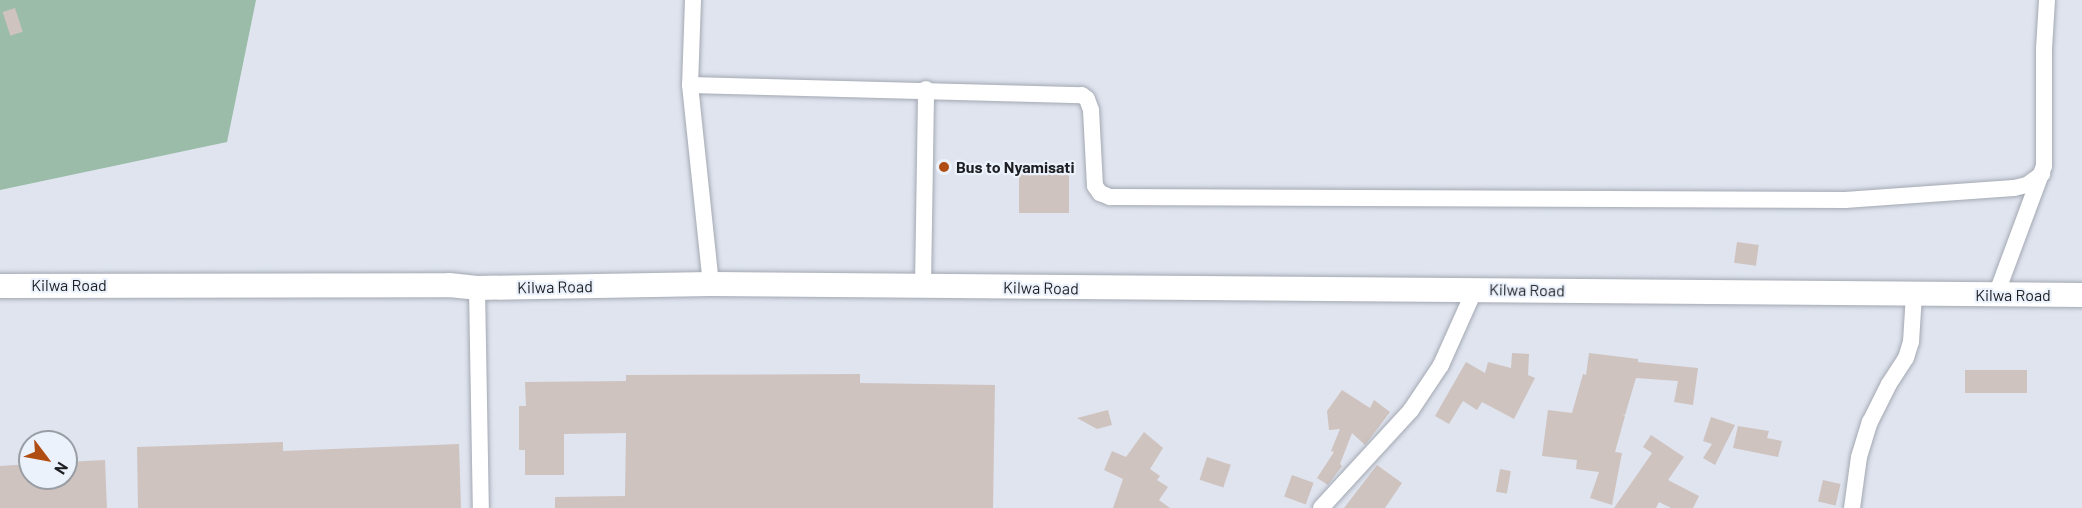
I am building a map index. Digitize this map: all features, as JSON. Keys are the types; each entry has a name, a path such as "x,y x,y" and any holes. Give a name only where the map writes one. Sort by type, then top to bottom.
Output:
{"highway":[{"name":"Kilwa Road","path":"0,286 449,285 477,288 711,284 2082,295"}],"street":[{"path":"693,0 690,85 711,284"},
{"path":"1996,295 2042,174 2047,0"},
{"path":"690,85 1082,95 1087,99 1091,110 1095,186 1100,193 1110,197 1845,200 2014,188 2036,180 2042,174"},
{"path":"923,286 926,90"},
{"path":"477,288 481,508"},
{"path":"1321,508 1411,410 1441,365 1475,290"},
{"path":"1852,508 1859,457 1870,422 1889,384 1906,358 1911,342 1914,294"}],"green space":[{"path":"0,0 256,0 227,142 0,190"}],"building":[{"path":"15,8 23,32 10,36 3,12"},
{"path":"1019,174 1069,174 1069,213 1019,213"},
{"path":"1737,242 1759,245 1756,266 1734,263"},
{"path":"1512,353 1529,354 1528,375 1535,378 1514,419 1482,402 1477,410 1463,401 1449,424 1435,416 1466,362 1485,373 1488,362 1511,368"},
{"path":"1589,353 1638,359 1638,362 1698,368 1693,405 1674,402 1678,381 1636,378 1625,415 1622,414 1625,416 1615,452 1622,453 1612,505 1590,498 1599,472 1576,469 1577,460 1542,456 1548,410 1572,413 1583,374 1586,375"},
{"path":"1965,370 2027,370 2027,393 1965,393"},
{"path":"860,374 860,383 995,385 993,508 555,508 555,497 625,496 626,433 564,434 564,475 525,475 525,450 519,450 519,406 526,406 525,382 626,381 626,375"},
{"path":"1342,390 1370,408 1374,400 1390,412 1365,445 1352,433 1340,464 1342,466 1328,485 1317,478 1334,452 1331,451 1340,429 1329,430 1327,411"},
{"path":"1108,410 1112,425 1097,429 1077,418"},
{"path":"1711,417 1735,425 1715,465 1703,458 1712,444 1703,441"},
{"path":"1738,426 1769,431 1767,438 1782,441 1778,457 1733,448"},
{"path":"1144,432 1163,448 1150,469 1160,476 1157,480 1168,487 1159,500 1170,508 1113,508 1123,479 1104,470 1112,451 1126,457"},
{"path":"1651,435 1684,457 1668,480 1699,496 1693,508 1671,508 1659,502 1656,508 1614,508 1652,453 1643,447"},
{"path":"283,442 283,451 459,444 461,508 138,508 137,447"},
{"path":"1207,457 1231,465 1223,488 1200,480"},
{"path":"105,460 107,508 0,508 0,466 18,465 18,490 78,490 78,461"},
{"path":"1377,465 1402,483 1385,508 1344,508"},
{"path":"1500,469 1511,471 1507,494 1496,492"},
{"path":"1292,475 1314,483 1306,504 1284,497"},
{"path":"1823,480 1841,484 1836,505 1818,501"}],"place":[{"name":"Bus to Nyamisati","path":"944,167"}]}
